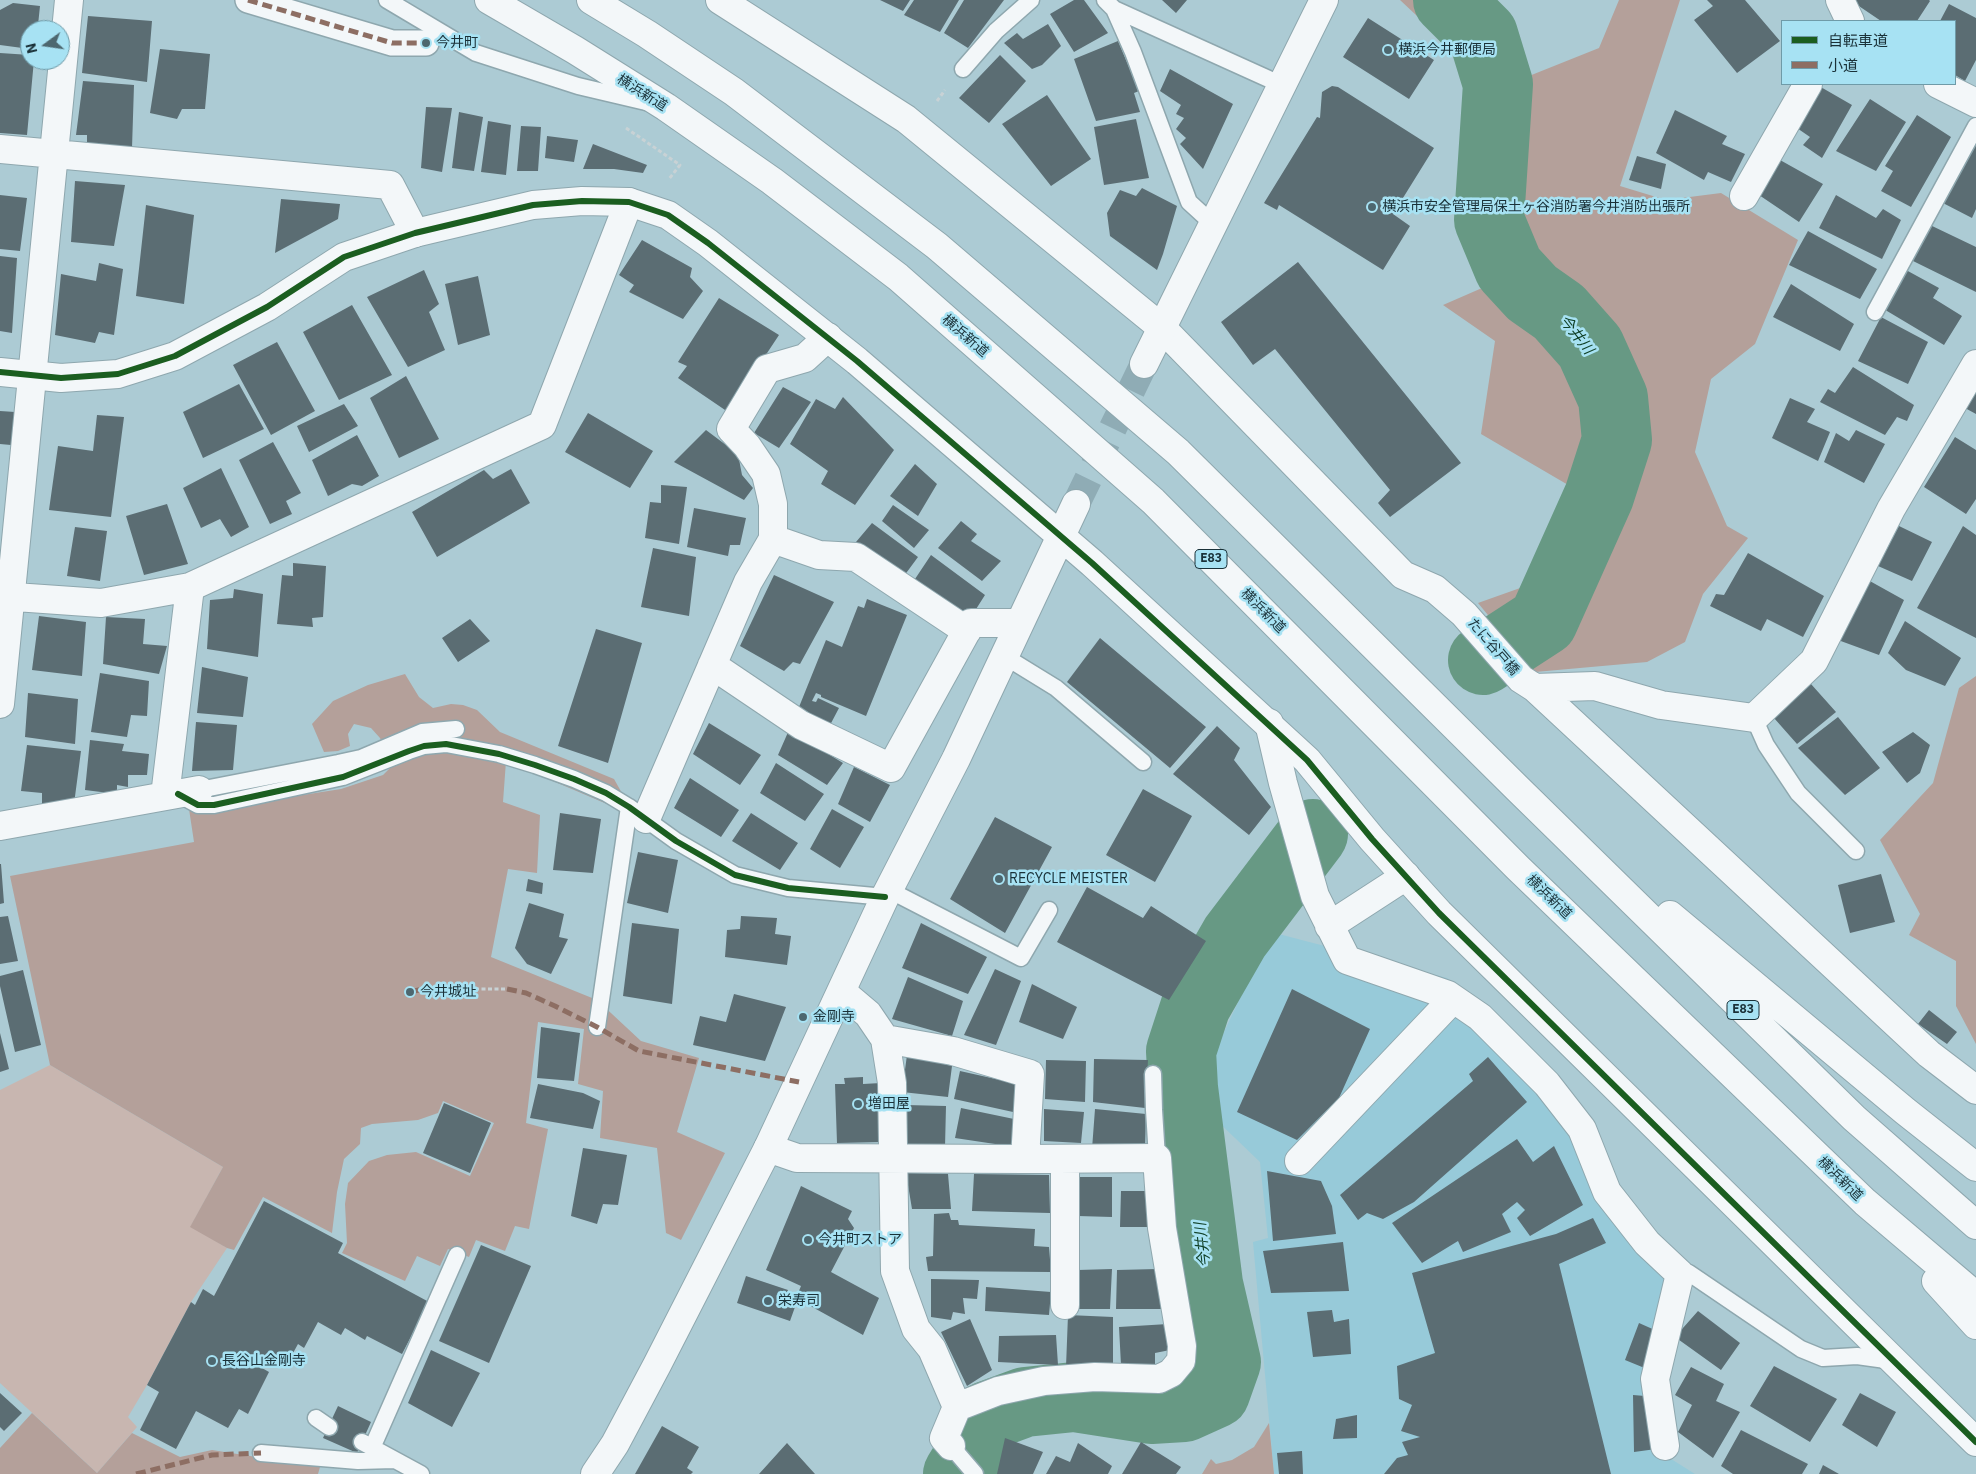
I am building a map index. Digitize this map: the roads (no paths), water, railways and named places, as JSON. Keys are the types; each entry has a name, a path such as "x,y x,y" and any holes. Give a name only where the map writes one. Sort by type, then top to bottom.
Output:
{"main road":[{"path":"0,704 5,596 33,375 69,0"},
{"name":"横浜新道","path":"489,0 575,50 666,107 772,181 898,278 1153,501 1518,868 1865,1202 1976,1296"},
{"name":"E83","path":"590,0 647,34 734,92 937,246 1178,452 1516,788 1854,1118 1976,1225"},
{"name":"たに谷戸橋","path":"720,0 916,126 1162,328 1403,574 1435,589 1464,614 1528,684 1929,1054 1976,1090"},
{"path":"1144,364 1324,0"},
{"path":"1744,196 1807,85"},
{"path":"1940,85 1976,103"},
{"path":"0,149 390,185 415,233"},
{"path":"0,372 61,378 118,374 175,356 267,307 344,258 415,233 533,206 582,201 629,202 668,215 708,243 828,337 1061,535 1269,723 1308,760 1372,839 1439,913 1976,1442"},
{"path":"5,596 101,603 190,587 542,425 629,202"},
{"path":"638,813 712,665 748,582 773,539 773,504 766,474 747,446 731,429 768,369 805,358 828,337"},
{"path":"1528,684 1595,686 1661,705 1754,718 1814,661 1891,509 1976,364"},
{"path":"595,1474 615,1444 657,1365 768,1148 887,894 956,758 1076,504"},
{"path":"773,539 819,555 856,557 967,631"},
{"path":"0,826 181,793 190,587"},
{"path":"712,665 801,725 892,768 971,623 1020,623"},
{"path":"1269,723 1283,783 1315,896 1348,960 1448,995 1480,1017 1547,1084 1582,1129 1607,1192 1647,1243 1680,1274 1655,1379 1664,1446"},
{"path":"1516,788 1976,1167"},
{"path":"1329,926 1406,876"},
{"path":"842,992 868,1014 885,1039 892,1083 895,1271 916,1329 932,1350 957,1407"},
{"path":"1298,1161 1453,999"},
{"path":"885,1039 953,1051 1030,1074 1025,1159"},
{"path":"768,1148 798,1158 1158,1158 1162,1228 1182,1346 1181,1361 1171,1373 1159,1379 1095,1377 1044,1381 998,1391 957,1407 944,1438 951,1446"},
{"path":"1065,1159 1065,1305"},
{"path":"1865,1202 1976,1325"}],"street":[{"path":"248,0 392,43 426,43"}],"lane":[{"path":"387,0 476,53 578,86 666,107"},
{"path":"609,0 647,34"},
{"path":"962,70 996,31 1031,0"},
{"path":"1109,5 1282,85"},
{"path":"1109,5 1133,52 1190,202 1213,224"},
{"path":"1875,312 1976,126"},
{"path":"1004,656 1056,688 1143,762"},
{"path":"1754,718 1766,745 1798,793 1856,851"},
{"path":"181,793 338,764 361,758 422,732 456,729"},
{"path":"181,793 198,805 214,805 343,777 424,746 446,744 499,754 535,765 590,786 638,813 676,841 735,875 788,888 887,894 1021,958 1049,910"},
{"path":"597,1027 638,813"},
{"path":"1153,1074 1158,1158"},
{"path":"421,1474 367,1445 457,1255"},
{"path":"1680,1274 1689,1273 1801,1349 1823,1358 1857,1356 1893,1361"},
{"path":"951,1446 975,1474"},
{"path":"261,1452 358,1461 394,1460"}],"waterway":[{"name":"今井川","path":"1448,0 1483,35 1498,84 1489,220 1509,268 1532,293 1559,312 1590,347 1613,398 1617,440 1599,496 1543,621 1483,660"},
{"name":"今井川","path":"958,1474 977,1443 987,1416 1025,1402 1074,1397 1151,1409 1184,1407 1215,1393 1226,1362 1208,1284 1183,1088 1181,1051 1196,1005 1235,937 1313,834"}],"tunnel":[{"path":"1076,504 1144,364"}],"place":[{"name":"今井町","path":"426,43"},
{"name":"横浜今井郵便局","path":"1388,50"},
{"name":"横浜市安全管理局保土ヶ谷消防署今井消防出張所","path":"1372,207"},
{"name":"RECYCLE MEISTER","path":"999,879"},
{"name":"今井城址","path":"410,992"},
{"name":"金剛寺","path":"803,1017"},
{"name":"増田屋","path":"858,1104"},
{"name":"今井町ストア","path":"808,1240"},
{"name":"栄寿司","path":"768,1301"},
{"name":"長谷山金剛寺","path":"212,1361"}]}
